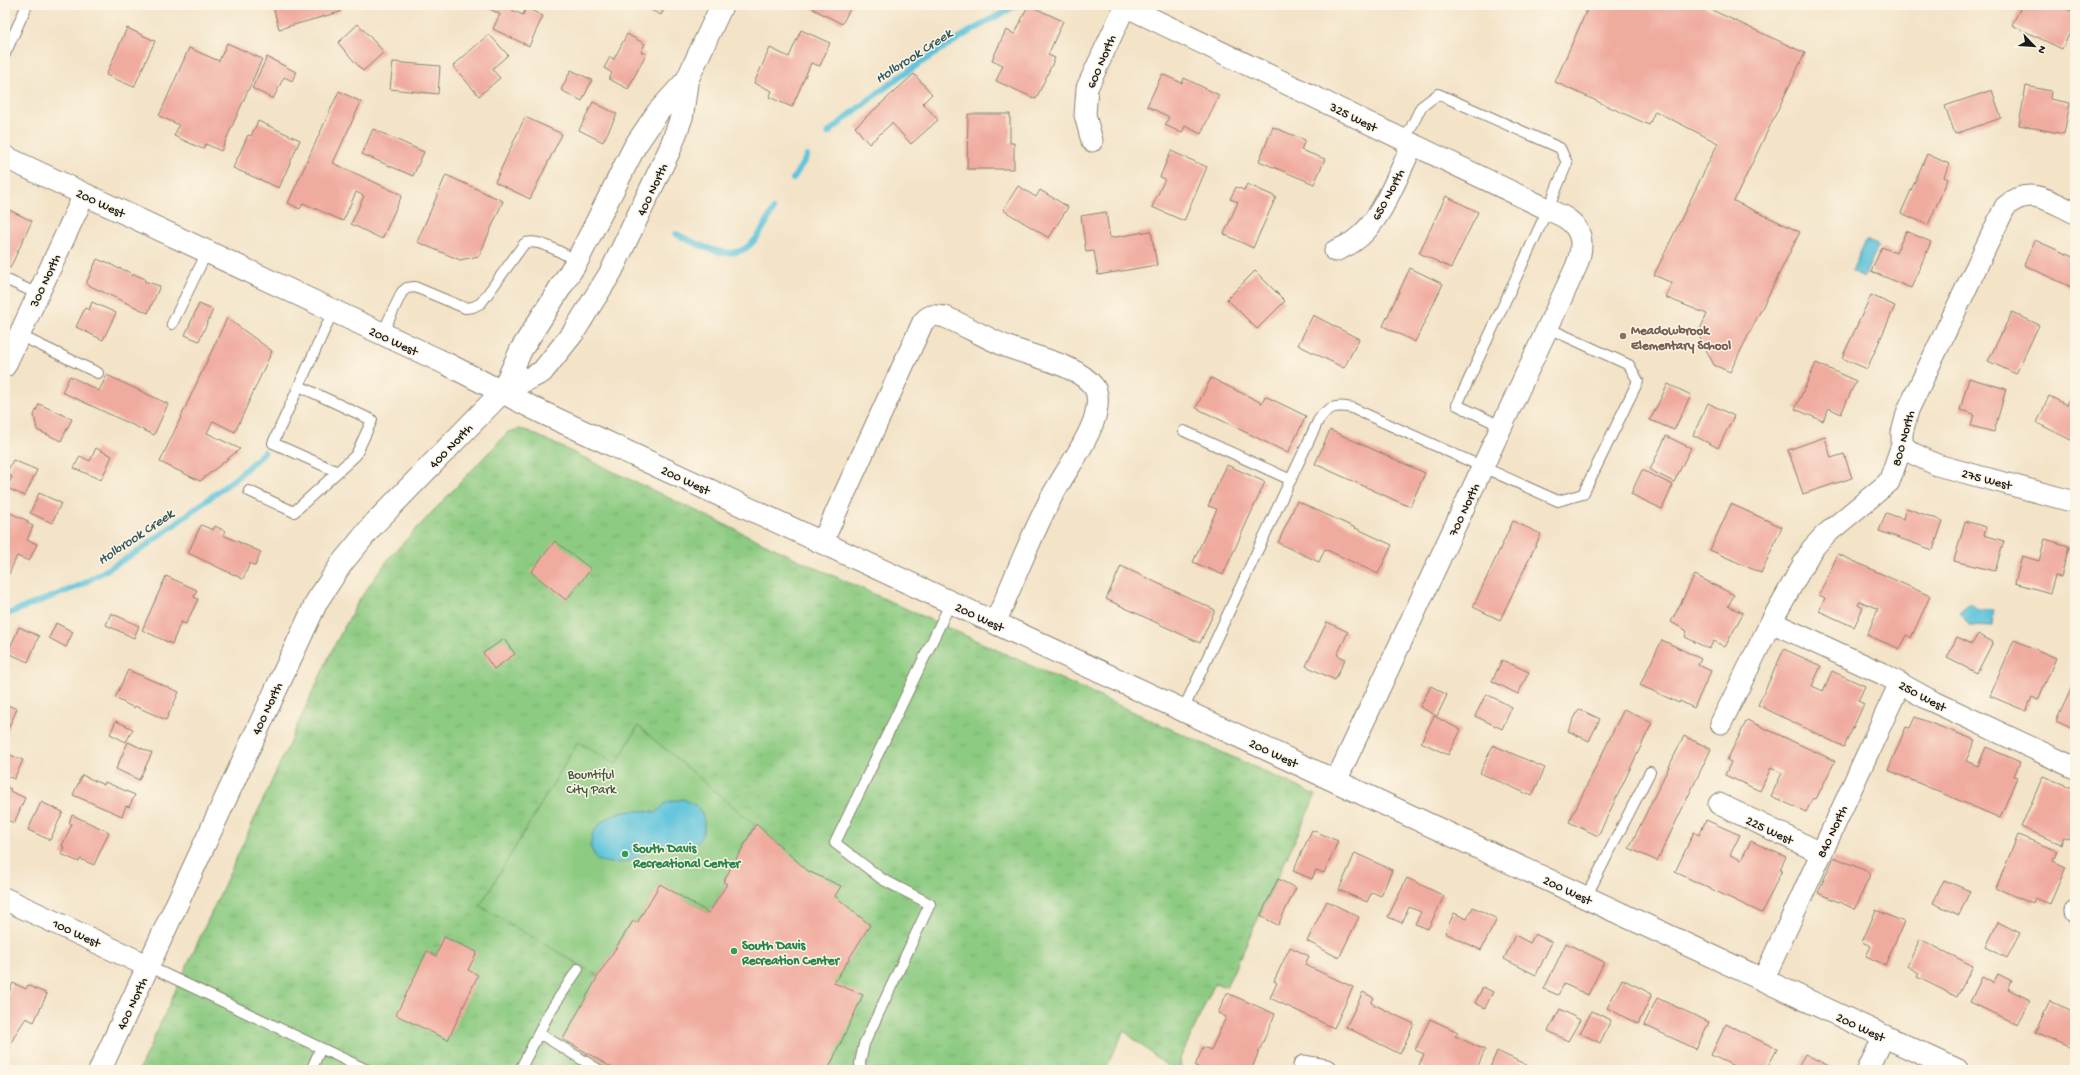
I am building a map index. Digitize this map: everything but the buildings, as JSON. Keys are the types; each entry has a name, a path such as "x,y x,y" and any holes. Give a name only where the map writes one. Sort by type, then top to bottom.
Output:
{"main road":[{"name":"400 North","path":"100,1070 306,621 329,581 372,525 502,392 542,372 573,333 593,303 620,254 672,144 682,116 687,80 722,5"},
{"name":"400 North","path":"502,392 520,350 577,261 635,146 658,112 687,80"},
{"name":"200 West","path":"5,157 822,543 1957,1070"},
{"name":"100 West","path":"5,899 148,966"}],"street":[{"name":"600 North","path":"1092,141 1084,115 1088,88 1124,5"},
{"name":"325 West","path":"1124,5 1548,209 1571,221 1580,234"},
{"name":"650 North","path":"1335,251 1355,240 1371,225 1382,207 1409,142"},
{"name":"300 North","path":"5,366 84,194"},
{"name":"800 North","path":"1721,723 1771,622 1816,544 1889,482 1902,445 1902,433 1908,410 1999,216 2009,204 2022,196 2042,198 2075,213"},
{"name":"700 North","path":"1336,781 1548,328 1579,258 1582,241 1580,234"},
{"path":"822,543 923,322 928,316 934,315 945,317 1008,347 1074,371 1086,379 1095,388 1097,407 1094,419 1078,456 1060,483 1042,517 996,623"},
{"name":"275 West","path":"1902,445 1918,456 1937,464 2075,502"},
{"name":"250 West","path":"1771,622 1883,674 1928,699 2075,768"},
{"name":"840 North","path":"1763,980 1900,683"},
{"name":"225 West","path":"1719,804 1821,853"},
{"path":"1868,1070 1884,1036"},
{"path":"1304,1066 1327,1070"}],"lane":[{"path":"5,54 27,5"},
{"path":"1409,142 1421,107 1438,94 1560,148 1567,163 1548,209 1457,405 1501,426"},
{"path":"382,334 402,292 407,288 415,287 465,308 473,307 481,303 524,244 528,242 538,242 577,261"},
{"path":"172,324 206,252"},
{"path":"5,279 38,294"},
{"path":"333,311 273,443 338,472"},
{"path":"1183,710 1318,421 1324,412 1332,406 1352,408 1558,501 1583,494 1638,381 1629,366 1548,328"},
{"path":"19,335 98,373"},
{"path":"249,491 294,512 356,455 372,420 299,386"},
{"path":"1184,431 1291,480"},
{"path":"861,1070 860,1062 864,1044 930,904 882,879 835,843 950,602"},
{"path":"1586,897 1650,772"},
{"path":"148,966 366,1070"},
{"path":"520,1070 549,1013 578,970"},
{"path":"539,1033 599,1070"},
{"path":"311,1070 321,1048"}],"green space":[{"name":"Bountiful City Park","path":"519,429 528,431 812,566 1316,795 1226,987 1215,983 1180,1059 1181,1070 1172,1070 1124,1031 1105,1070 139,1070 333,648 359,600 389,558 508,432"},
{"name":"South Davis Recreational Center","path":"638,726 755,825 724,882 727,884 709,913 660,885 637,923 633,921 598,976 480,906 578,742 616,764"}],"water":[{"path":"1866,240 1878,246 1864,277 1852,271"},
{"path":"1971,603 1978,610 1993,610 1992,626 1970,625 1959,613"},
{"path":"683,799 699,809 704,822 702,835 694,845 687,848 677,849 659,843 637,857 623,862 615,863 597,860 590,846 594,831 606,819 614,815 631,811 648,811 656,813 667,802"}],"waterway":[{"name":"Holbrook Creek","path":"828,133 873,97 919,64 967,33 1017,5"},
{"path":"793,179 807,156"},
{"path":"676,234 715,251 725,253 735,252 745,249 756,239 773,210"},
{"name":"Holbrook Creek","path":"5,615 79,586 142,549 236,478 264,452"}],"place":[{"name":"Meadowbrook Elementary School","path":"1623,336"},
{"name":"South Davis Recreational Center","path":"625,854"},
{"name":"South Davis Recreation Center","path":"734,951"}]}
